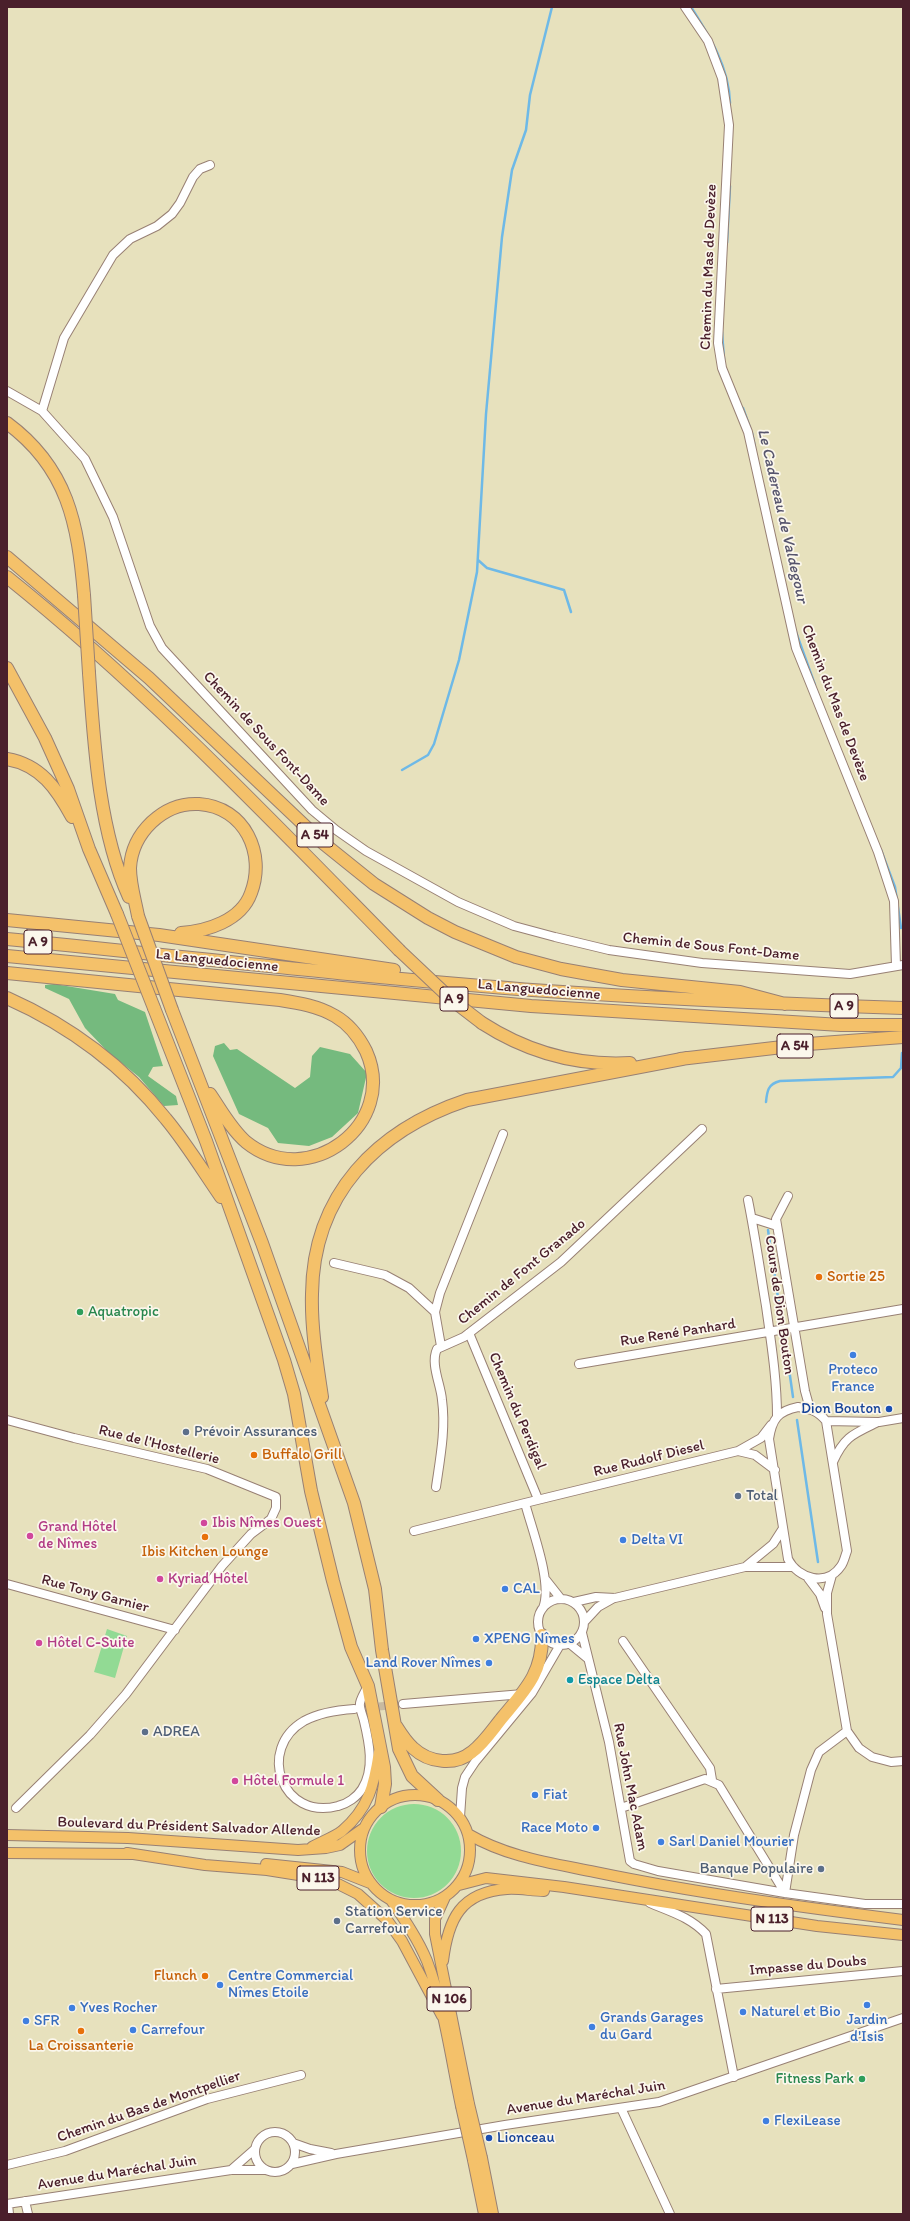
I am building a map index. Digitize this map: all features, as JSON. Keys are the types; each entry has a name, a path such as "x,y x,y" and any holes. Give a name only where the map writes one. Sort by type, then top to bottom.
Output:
{"highway":[{"path":"7,423 36,450 56,478 64,493 76,529 84,595 98,778 104,810 122,879 138,916 172,1010 262,1243 354,1503 375,1589 393,1723 405,1764 418,1783 438,1800"},
{"name":"A 54","path":"7,557 149,678 329,848 374,884 422,914 485,944 516,956 561,969 622,980 740,992 785,1004"},
{"name":"A 54","path":"7,577 143,693 257,805 399,950 452,1000 504,1038 561,1059 580,1062 615,1064 687,1058 794,1046 903,1037"},
{"path":"7,668 45,738 68,789 89,849 117,914 154,1008 235,1224 286,1366 294,1394 311,1491 333,1581 351,1647 368,1686 385,1784 381,1807"},
{"path":"7,759 28,766 52,784 60,794 89,849"},
{"path":"138,916 130,868 134,850 140,835 156,817 180,807 198,804 226,812 238,822 247,831 256,854 257,866 255,882 249,898 229,918 213,927 198,932 159,935"},
{"path":"8,919 159,935 368,966 472,985"},
{"name":"La Languedocienne","path":"7,939 472,985 672,999 903,1008"},
{"name":"La Languedocienne","path":"7,956 531,1006 770,1021 903,1025"},
{"path":"7,973 273,1000 314,1007 336,1016 357,1036 372,1067 372,1090 366,1113 347,1140 321,1155 292,1159 272,1156 247,1142 230,1124 197,1074"},
{"path":"7,998 66,1028 99,1051 134,1083 179,1137 222,1198 235,1224"},
{"path":"325,1421 312,1314 315,1256 322,1230 336,1200 354,1173 373,1153 410,1124 439,1110 467,1100 687,1058"},
{"path":"393,1723 408,1743 418,1752 434,1760 451,1761 464,1757 478,1747 526,1694 538,1670 542,1652 542,1635"}],"main road":[{"name":"N 113","path":"310,1849 342,1830 366,1804 375,1782 379,1750"},
{"path":"412,1794 438,1800 448,1806 460,1817 468,1834 470,1851 467,1871 458,1885 445,1897 426,1904 410,1906 391,1900 382,1895 370,1883 362,1867 359,1854 360,1841 364,1828 381,1807 398,1797 412,1794"},
{"name":"Boulevard du Président Salvador Allende","path":"7,1835 128,1838 310,1849 340,1845 364,1828"},
{"name":"N 113","path":"468,1834 492,1847 524,1857 650,1884 903,1920"},
{"name":"Boulevard du Président Salvador Allende","path":"7,1853 127,1853 328,1869 342,1872 370,1883"},
{"name":"N 113","path":"127,1853 205,1865 266,1870 311,1877 338,1884 358,1894 387,1920 402,1941 442,2016"},
{"name":"N 113","path":"458,1885 486,1878 564,1887 817,1926 903,1935"},
{"path":"442,1965 446,1936 451,1923 459,1910 472,1898 486,1892 507,1888 543,1891 564,1887"},
{"name":"N 106","path":"445,1897 435,1919 435,1934 442,1965 465,2105"},
{"name":"N 106","path":"391,1900 410,1928 426,1961 442,2016 477,2159 493,2214"},
{"name":"N 106","path":"477,2159 484,2214"}],"street":[{"name":"Chemin du Mas de Devèze","path":"685,7 708,41 722,78 728,125 718,343 722,368 748,432 796,648 878,852 894,901 900,965"},
{"path":"42,411 64,338 113,255 130,239 157,226 172,214 180,203 193,177 200,169 210,165"},
{"name":"Chemin de Sous Font-Dame","path":"7,391 42,411 85,459 113,517 150,626 162,648 312,810 336,830 366,851 458,902 514,926 609,950 702,963 850,974 900,965"},
{"name":"Chemin de Font Granado","path":"441,1346 469,1333 561,1262 702,1129"},
{"path":"436,1487 443,1433 443,1401 435,1361 435,1353 441,1346 435,1312 440,1293 503,1134"},
{"name":"Cours de Dion Bouton","path":"788,1196 776,1219 805,1392 810,1409"},
{"name":"Cours de Dion Bouton","path":"748,1200 770,1333 777,1392 777,1416"},
{"path":"752,1218 777,1226"},
{"path":"334,1263 385,1275 408,1288 435,1312"},
{"name":"Rue René Panhard","path":"579,1364 770,1333 795,1327 903,1309"},
{"name":"Chemin du Perdigal","path":"469,1333 538,1499"},
{"path":"777,1416 787,1409 798,1407 810,1409 819,1413 826,1421 847,1551 842,1566 832,1574 820,1578 808,1578"},
{"name":"Rue Rudolf Diesel","path":"414,1531 538,1499 738,1451 761,1438 777,1416"},
{"path":"826,1421 879,1422 903,1418"},
{"name":"Rue de l'Hostellerie","path":"7,1420 74,1438 207,1469 276,1497 276,1508 271,1519 251,1534 222,1566 136,1682 90,1735 16,1808"},
{"path":"833,1462 840,1445 852,1434 879,1422"},
{"path":"771,1426 769,1439 775,1470 782,1530 788,1559 792,1567 808,1578 820,1594 827,1614 848,1731 859,1748 872,1757 891,1762 903,1761"},
{"path":"738,1451 755,1455 775,1470"},
{"path":"525,1503 546,1580 546,1599 538,1622 542,1635 553,1644 560,1646 570,1644 582,1633 585,1621 598,1607 615,1598"},
{"path":"745,1567 773,1544 782,1530"},
{"path":"574,1602 596,1598 615,1598 745,1567 792,1567"},
{"path":"827,1614 827,1593 832,1574"},
{"path":"546,1580 561,1598 574,1602 580,1607 585,1621"},
{"name":"Rue Tony Garnier","path":"7,1584 175,1630"},
{"path":"543,1608 548,1603 561,1598"},
{"name":"Rue John Mac Adam","path":"582,1633 609,1742 630,1862 658,1871 785,1893 865,1904 903,1904"},
{"path":"623,1641 710,1768 712,1780"},
{"path":"570,1644 587,1658"},
{"path":"460,1817 462,1788 465,1777 560,1646"},
{"path":"354,1709 335,1711 305,1720 293,1729 285,1740 280,1753 279,1766 281,1780 289,1793 300,1802 312,1807 329,1808 342,1805 354,1798 362,1789 370,1764 368,1738 360,1703 368,1686"},
{"path":"403,1704 526,1694"},
{"path":"785,1893 794,1835 812,1770 819,1752 848,1731"},
{"path":"621,1808 705,1779 712,1780 719,1785 785,1893"},
{"path":"641,1900 684,1916 697,1924 706,1934 734,2077"},
{"name":"Impasse du Doubs","path":"716,1989 903,1971"},
{"name":"Avenue du Maréchal Juin","path":"292,2164 336,2154 659,2102 903,2018"},
{"name":"Chemin du Bas de Montpellier","path":"7,2165 65,2151 207,2098 301,2075"},
{"path":"621,2108 670,2214"},
{"path":"231,2170 255,2149 263,2136 274,2132 287,2135 293,2143 296,2154 292,2164 288,2168 277,2172 266,2170 257,2161 255,2149"},
{"name":"Avenue du Maréchal Juin","path":"293,2143 310,2149 336,2154"},
{"name":"Avenue du Maréchal Juin","path":"7,2204 231,2170 266,2170"},
{"path":"25,2201 28,2214"},
{"path":"7,2204 9,2214"}],"green space":[{"path":"54,984 115,994 118,1000 145,1012 163,1066 153,1067 148,1076 176,1096 178,1105 164,1106 139,1077 108,1052 85,1028 69,999 45,988 45,985"},
{"path":"224,1043 230,1050 237,1049 295,1088 310,1077 312,1056 320,1047 350,1054 367,1073 358,1113 332,1137 309,1146 278,1143 268,1128 239,1114 213,1056 215,1046"},
{"path":"107,1629 127,1636 115,1678 94,1672"},
{"path":"414,1804 432,1808 447,1818 457,1833 461,1851 457,1869 447,1884 432,1894 414,1898 396,1894 381,1884 371,1869 367,1851 371,1833 381,1818 396,1808"}],"waterway":[{"path":"402,770 428,755 434,744 459,660 477,572 486,414 502,237 512,170 526,130 530,95 552,7"},
{"name":"Le Cadereau de Valdegour","path":"691,7 711,41 722,65 729,90 730,103"},
{"name":"Le Cadereau de Valdegour","path":"727,243 730,186"},
{"name":"Le Cadereau de Valdegour","path":"722,332 724,359"},
{"name":"Le Cadereau de Valdegour","path":"743,408 750,428"},
{"name":"Le Cadereau de Valdegour","path":"752,433 755,447"},
{"path":"478,560 487,568 564,590 571,612"},
{"name":"Le Cadereau de Valdegour","path":"796,632 815,685"},
{"name":"Le Cadereau de Valdegour","path":"881,850 895,887 901,928"},
{"name":"Le Cadereau de Valdegour","path":"766,1102 769,1088 776,1082 780,1081 893,1077 901,1068 902,1053"},
{"path":"768,1230 781,1318"},
{"path":"785,1341 793,1397"},
{"path":"797,1420 818,1562"}],"tunnel":[{"path":"355,1709 403,1704"}],"place":[{"name":"Sortie 25","path":"819,1277"},
{"name":"Aquatropic","path":"80,1312"},
{"name":"Proteco France","path":"853,1355"},
{"name":"Dion Bouton","path":"889,1409"},
{"name":"Prévoir Assurances","path":"186,1432"},
{"name":"Buffalo Grill","path":"254,1455"},
{"name":"Total","path":"738,1496"},
{"name":"Ibis Nîmes Ouest","path":"204,1523"},
{"name":"Grand Hôtel de Nîmes","path":"30,1536"},
{"name":"Ibis Kitchen Lounge","path":"205,1537"},
{"name":"Delta VI","path":"623,1540"},
{"name":"Kyriad Hôtel","path":"160,1579"},
{"name":"CAL","path":"505,1589"},
{"name":"XPENG Nîmes","path":"476,1639"},
{"name":"Hôtel C-Suite","path":"39,1643"},
{"name":"Land Rover Nîmes","path":"489,1663"},
{"name":"Espace Delta","path":"570,1680"},
{"name":"ADREA","path":"145,1732"},
{"name":"Hôtel Formule 1","path":"235,1781"},
{"name":"Fiat","path":"535,1795"},
{"name":"Race Moto","path":"596,1828"},
{"name":"Sarl Daniel Mourier","path":"661,1842"},
{"name":"Banque Populaire","path":"821,1869"},
{"name":"Station Service Carrefour","path":"337,1921"},
{"name":"Flunch","path":"205,1976"},
{"name":"Centre Commercial Nîmes Etoile","path":"220,1985"},
{"name":"Jardin d'Isis","path":"867,2005"},
{"name":"Yves Rocher","path":"72,2008"},
{"name":"Naturel et Bio","path":"743,2012"},
{"name":"SFR","path":"26,2021"},
{"name":"Grands Garages du Gard","path":"592,2027"},
{"name":"Carrefour","path":"133,2030"},
{"name":"La Croissanterie","path":"81,2031"},
{"name":"Fitness Park","path":"862,2079"},
{"name":"FlexiLease","path":"766,2121"},
{"name":"Lionceau","path":"489,2138"}]}
